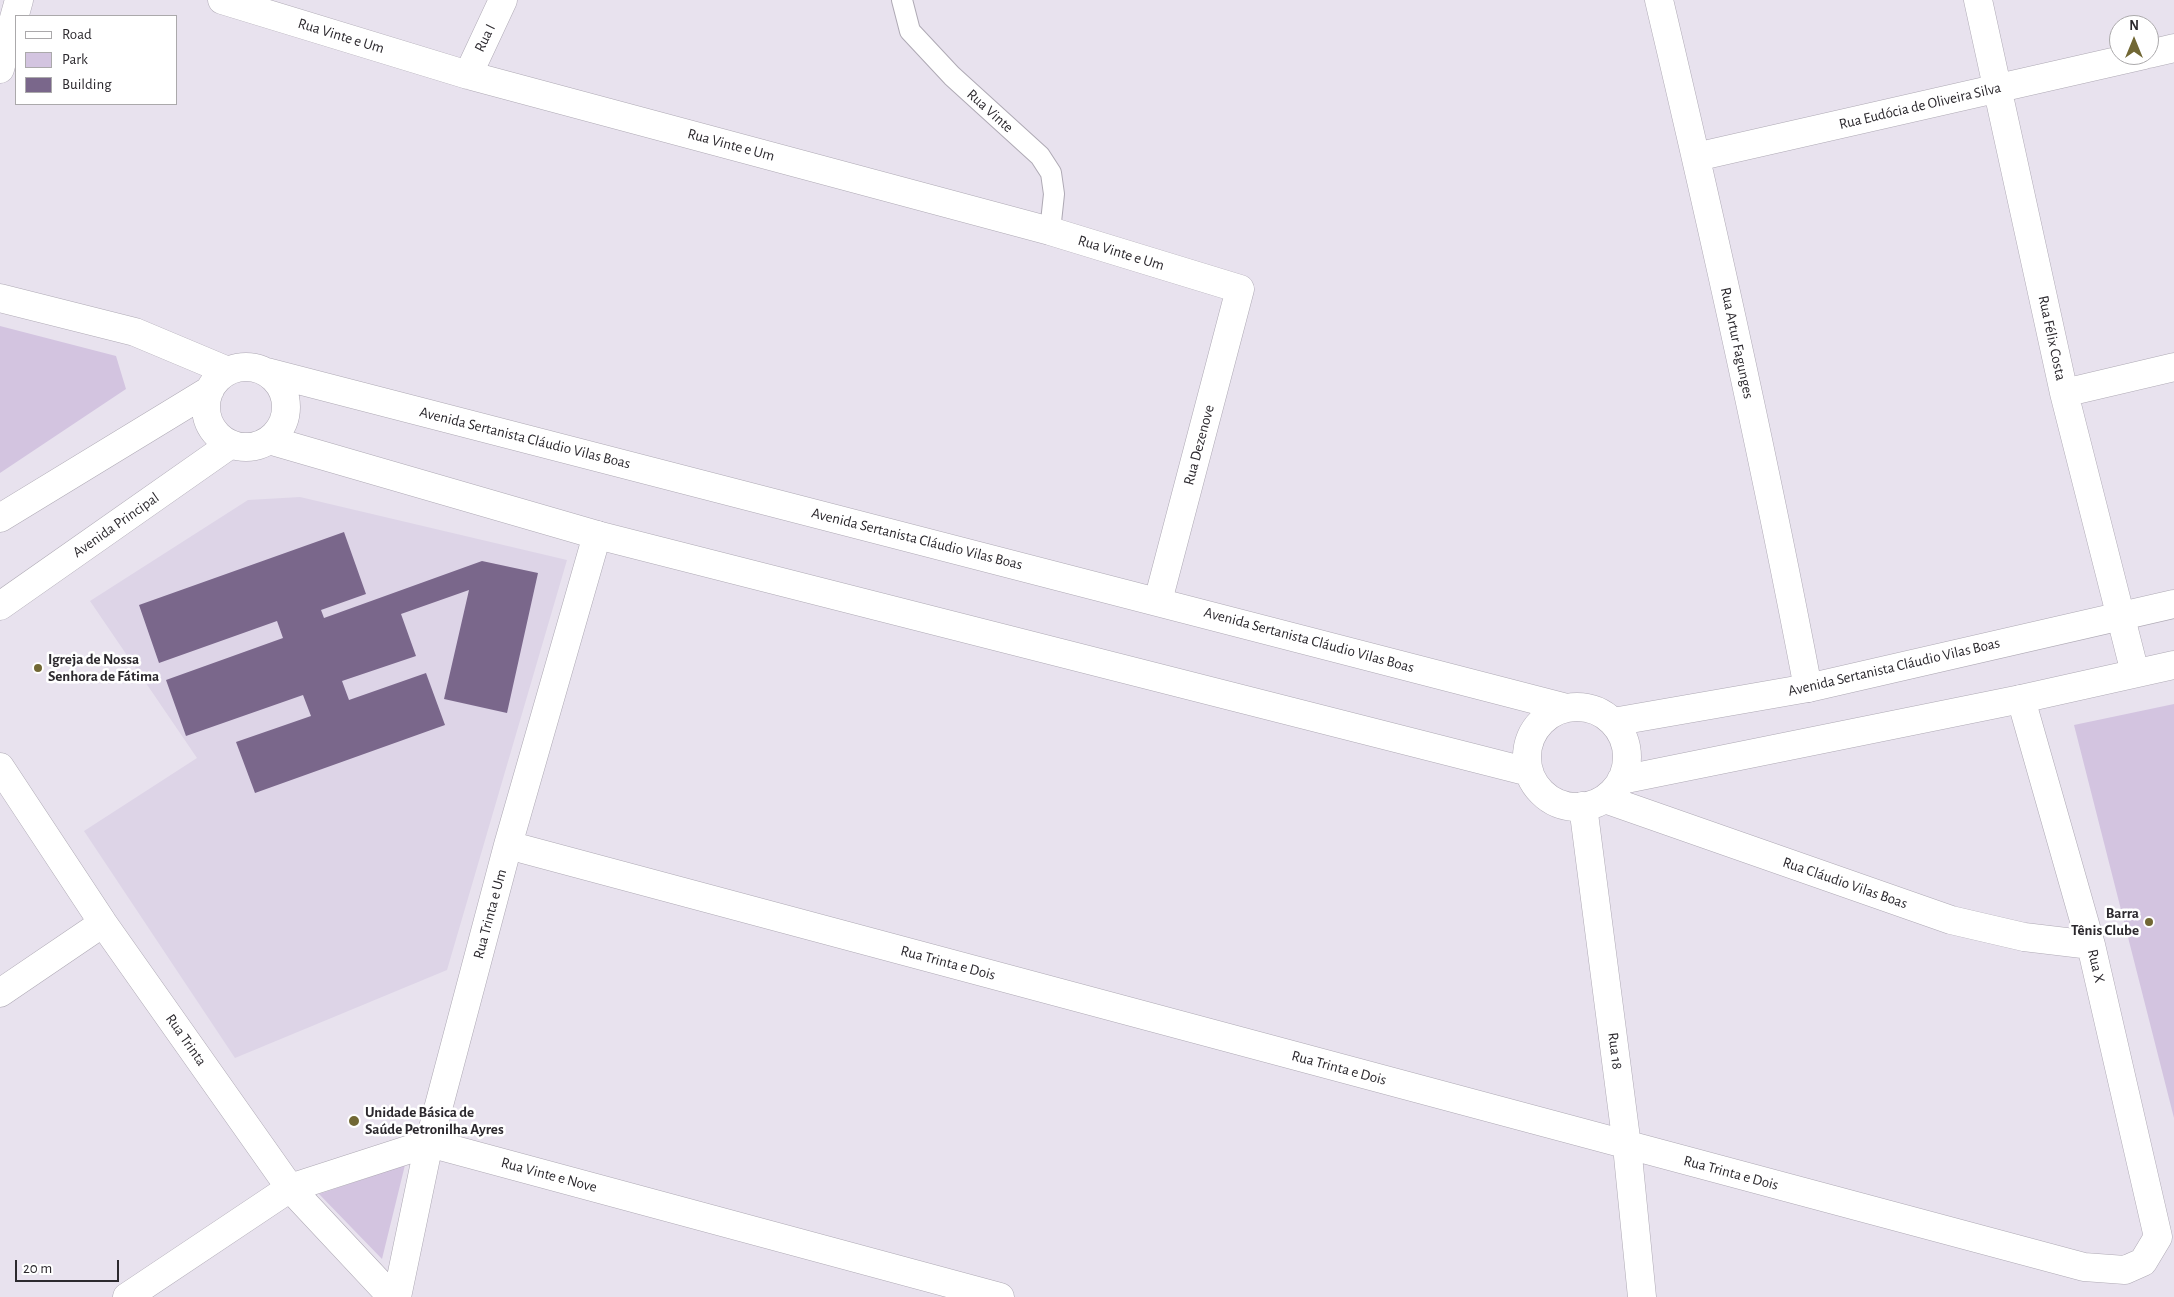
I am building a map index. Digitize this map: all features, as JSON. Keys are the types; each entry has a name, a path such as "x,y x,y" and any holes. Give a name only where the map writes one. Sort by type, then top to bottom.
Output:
{"street":[{"path":"0,69 19,0"},
{"name":"Rua Vinte e Um","path":"222,0 468,75 1050,231 1240,289"},
{"name":"Rua I","path":"468,75 503,0"},
{"name":"Rua Artur Fagunges","path":"1659,0 1696,157 1786,569 1808,688"},
{"name":"Rua Félix Costa","path":"1978,0 2064,393 2135,674"},
{"path":"2159,52 2174,48"},
{"name":"Rua Eudócia de Oliveira Silva","path":"1696,157 2109,63"},
{"name":"Rua Dezenove","path":"1158,601 1240,289"},
{"path":"0,298 135,332 219,380"},
{"path":"0,518 219,380 240,367 254,368 267,372 277,381 284,392 287,405 285,418 279,430 270,440 244,447 231,444 211,428 207,416 206,402 219,380"},
{"path":"2064,393 2174,368"},
{"name":"Avenida Sertanista Cláudio Vilas Boas","path":"267,372 1567,708"},
{"path":"270,440 597,534 1529,772"},
{"name":"Avenida Principal","path":"0,606 231,444"},
{"name":"Rua Trinta e Um","path":"396,1297 429,1143 508,845 597,534"},
{"name":"Avenida Sertanista Cláudio Vilas Boas","path":"1613,722 1808,688 2174,604"},
{"path":"1603,795 1627,756 1626,744 1621,732 1613,722 1600,712 1584,707 1567,708 1554,712 1543,720 1534,731 1528,744 1527,758 1529,772 1540,790 1552,800 1567,806 1603,795 2174,665"},
{"name":"Rua X","path":"2021,699 2091,945 2158,1237"},
{"name":"Rua Trinta","path":"0,767 104,923 290,1188 392,1297"},
{"name":"Rua Cláudio Vilas Boas","path":"1603,795 1951,920 2024,937 2091,945"},
{"name":"Rua 18","path":"1603,795 1627,1146 1642,1297"},
{"name":"Rua Trinta e Dois","path":"508,845 2084,1267 2125,1270 2144,1262 2158,1237"},
{"path":"0,993 104,923"},
{"path":"127,1297 290,1188 429,1143"},
{"name":"Rua Vinte e Nove","path":"429,1143 1000,1297"}],"lane":[{"name":"Rua Vinte","path":"902,0 910,32 952,76 1040,156 1051,173 1054,194 1050,231"}],"shaded area":[{"path":"300,497 567,560 447,970 235,1058 84,831 197,758 90,601 248,500"}],"green space":[{"path":"0,326 116,356 126,389 0,473"},
{"name":"Barra Tênis Clube","path":"2174,704 2174,1118 2074,725"},
{"path":"405,1165 382,1259 319,1194"}],"building":[{"path":"344,532 366,594 321,610 324,618 482,561 538,573 507,713 444,699 469,590 401,614 416,656 342,681 349,700 426,673 445,725 255,793 236,742 311,716 303,695 186,736 166,680 283,638 277,621 159,663 139,605"}],"place":[{"name":"Igreja de Nossa Senhora de Fátima","path":"38,668"},
{"name":"Barra Tênis Clube","path":"2149,922"},
{"name":"Unidade Básica de Saúde Petronilha Ayres","path":"354,1121"}]}
